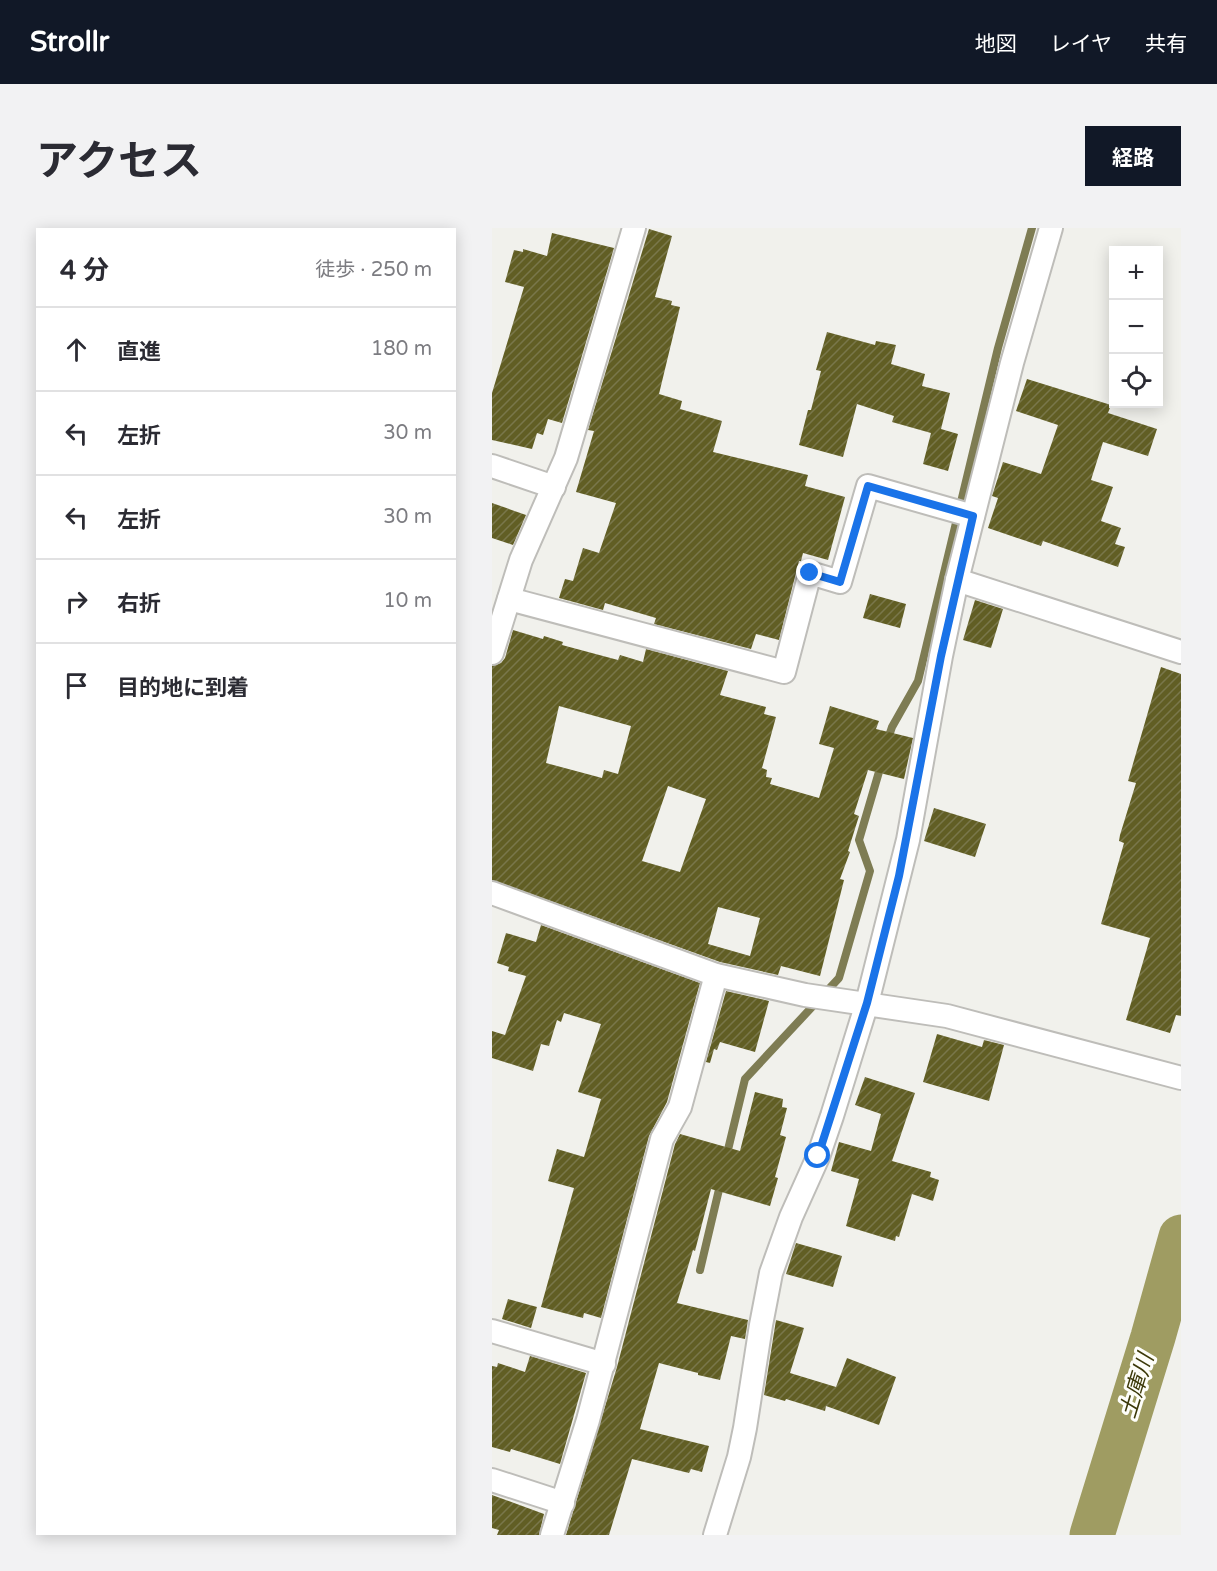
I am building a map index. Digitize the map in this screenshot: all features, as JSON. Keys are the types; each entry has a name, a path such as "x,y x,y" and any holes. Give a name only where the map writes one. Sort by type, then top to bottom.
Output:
{"street":[{"path":"492,653 530,540 566,458 634,228"},
{"path":"715,1535 743,1438 771,1273 791,1217 829,1126 867,1003 908,840 957,580 1012,363 1051,228"},
{"path":"492,466 555,487"},
{"path":"509,599 784,672 810,573 840,582 868,486 973,516"},
{"path":"957,580 1181,652"},
{"path":"492,893 716,975 805,995 947,1016 1181,1078"},
{"path":"552,1535 604,1364 662,1139 680,1107 716,975"},
{"path":"492,1331 604,1364"},
{"path":"492,1480 563,1503"}],"building":[{"path":"649,229 672,236 655,297 672,301 671,305 680,307 659,394 682,401 680,409 722,421 713,452 808,475 805,486 845,497 828,560 803,553 799,561 779,640 756,634 751,649 654,624 656,618 605,603 603,610 559,598 565,579 573,581 583,548 599,553 616,503 576,492 594,431 588,430"},
{"path":"552,233 614,248 562,423 548,419 543,435 537,433 532,449 492,440 492,393 524,287 505,282 514,250 523,252 523,249 547,256"},
{"path":"827,332 875,345 876,341 896,345 891,364 925,374 922,386 950,393 941,429 958,434 948,471 923,464 931,433 892,422 894,416 857,404 843,457 799,445 821,371 816,370"},
{"path":"1027,379 1109,404 1108,413 1157,429 1148,456 1103,442 1091,480 1113,487 1101,521 1121,528 1115,544 1125,547 1118,567 1043,541 1041,546 988,528 998,498 992,496 1003,462 1041,474 1058,425 1016,411"},
{"path":"492,503 526,515 513,545 492,538"},
{"path":"870,594 906,604 900,628 863,618"},
{"path":"975,600 1003,609 991,648 963,640"},
{"path":"513,630 543,639 544,636 563,642 562,645 618,660 620,655 643,662 646,649 728,671 720,695 766,707 764,714 776,717 762,768 767,770 766,777 772,778 770,784 819,798 834,748 819,744 830,706 879,721 876,729 913,738 904,779 868,770 854,814 859,816 840,879 844,880 820,976 781,966 778,975 720,962 492,880 492,666 501,663 505,658","holes":["559,706 631,726 618,774 604,770 602,778 546,763","668,786 706,799 680,872 642,861","718,907 760,918 750,956 708,944"]},
{"path":"1161,667 1181,674 1181,1016 1176,1015 1170,1033 1126,1020 1150,938 1101,924 1124,843 1119,841 1120,835 1136,783 1128,781"},
{"path":"934,808 986,824 975,857 924,841"},
{"path":"541,925 700,983 667,1102 649,1136 601,1318 584,1313 583,1318 541,1307 574,1188 548,1181 557,1149 584,1157 601,1099 578,1092 601,1024 564,1013 561,1022 557,1020 549,1046 541,1044 533,1071 492,1058 492,1031 505,1035 526,976 508,971 509,967 497,963 506,933 536,942"},
{"path":"726,991 769,1001 755,1052 720,1042 717,1050 714,1049 710,1063 706,1062"},
{"path":"937,1034 982,1047 984,1040 1004,1045 989,1101 923,1082"},
{"path":"865,1077 915,1093 892,1161 931,1172 930,1177 939,1180 933,1201 912,1194 899,1237 896,1236 895,1241 846,1226 859,1179 831,1171 839,1142 871,1151 881,1114 855,1105"},
{"path":"755,1092 783,1099 782,1107 787,1108 780,1135 786,1137 770,1206 711,1189 695,1251 693,1250 677,1303 748,1320 745,1339 731,1336 720,1380 659,1363 640,1429 709,1446 702,1472 691,1469 689,1473 632,1459 609,1535 566,1535 617,1367 675,1144 680,1134 740,1151"},
{"path":"796,1243 842,1256 833,1287 786,1274"},
{"path":"508,1299 537,1307 531,1328 502,1319"},
{"path":"776,1320 804,1328 790,1373 836,1387 847,1358 896,1377 879,1425 826,1406 825,1411 764,1395"},
{"path":"530,1356 586,1373 560,1464 511,1449 510,1452 492,1447 492,1366 497,1367 498,1363 525,1372"},
{"path":"492,1495 544,1514 539,1535 497,1535 499,1530 492,1528"}],"waterway":[{"path":"887,742 892,727 918,681 998,348 1032,228"},
{"path":"726,1158 745,1079 839,978 870,871 859,840 881,765"},
{"path":"700,1270 721,1181"},
{"name":"土庫川","path":"1092,1535 1181,1237"}],"route":[{"path":"810,573 840,582 868,486 973,516 941,656 908,840 867,1003 818,1156"}]}
